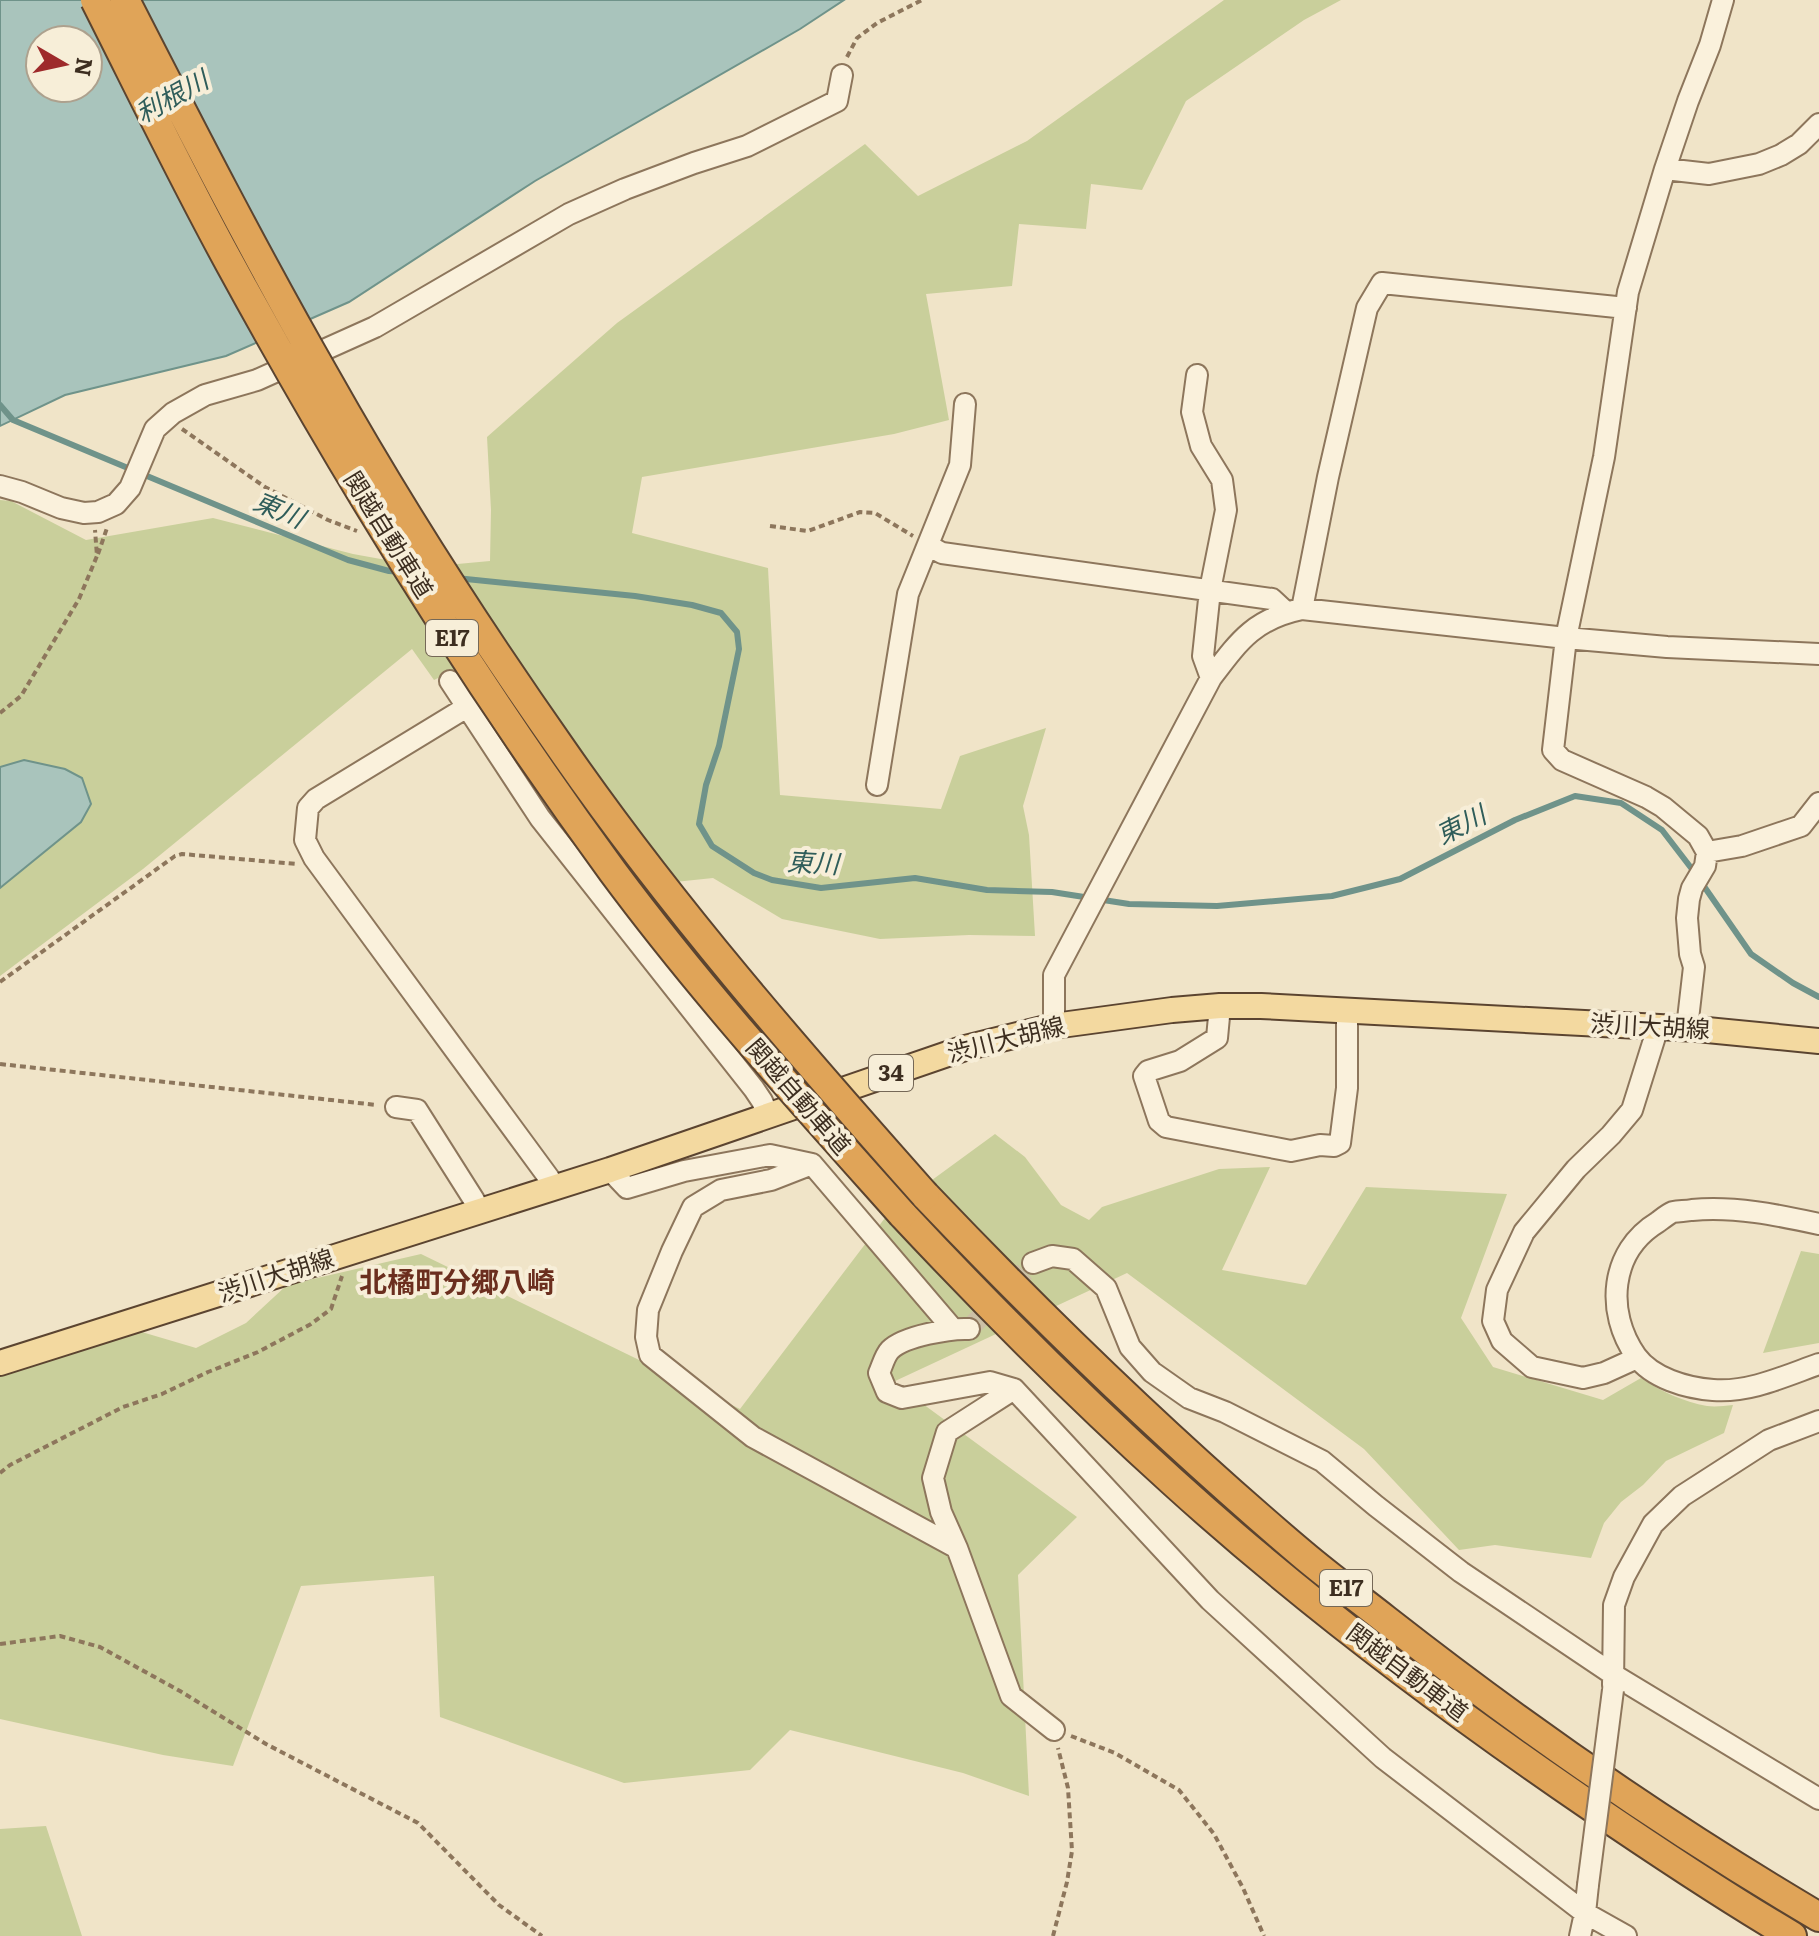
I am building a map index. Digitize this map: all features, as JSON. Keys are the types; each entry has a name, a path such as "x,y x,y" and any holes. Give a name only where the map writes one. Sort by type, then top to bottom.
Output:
{"highway":[{"name":"関越自動車道","path":"95,0 229,261 380,524 516,734 615,875 700,983 790,1089 969,1285 1072,1387 1173,1483 1284,1578 1527,1763 1746,1909 1792,1936"},
{"name":"関越自動車道","path":"125,0 325,378 399,503 480,630 565,754 665,888 808,1063 925,1195 1005,1279 1193,1458 1302,1554 1544,1739 1657,1816 1819,1917"}],"main road":[{"name":"渋川大胡線","path":"0,1363 610,1170 965,1048 1054,1026 1172,1010 1261,1006 1687,1028 1819,1041"}],"street":[{"path":"1706,859 1698,836 1663,807 1562,760 1553,750 1566,638 1604,457 1628,292 1665,169 1723,0"},
{"path":"0,486 61,508 98,512 116,504 130,488 155,429 205,395 257,380 375,327 569,214 625,189 747,146 837,101 842,75"},
{"path":"1665,169 1709,174 1759,164 1799,144 1819,124"},
{"path":"1294,611 1367,308 1382,283 1626,308"},
{"path":"1197,375 1192,412 1201,446 1222,480 1226,510 1210,590 1203,656 1211,678"},
{"path":"877,785 908,594 960,465 965,404"},
{"path":"929,546 942,553 1272,599 1294,611 1667,647 1819,654"},
{"path":"1054,1026 1054,975 1211,678 1240,641 1258,625 1294,611"},
{"path":"450,681 540,818 754,1089 768,1115"},
{"path":"467,707 316,799 308,808 305,840 314,858 549,1178"},
{"path":"1687,1028 1694,967 1687,918 1692,888 1706,859 1801,826 1819,803"},
{"path":"1220,1006 1217,1038 1180,1061 1148,1071 1144,1076 1159,1121 1166,1127 1291,1151 1340,1143 1347,1088 1347,1012"},
{"path":"1637,1358 1604,1373 1583,1378 1532,1367 1502,1341 1493,1321 1497,1290 1524,1232 1576,1169 1632,1110 1658,1027"},
{"path":"396,1107 417,1110 478,1211"},
{"path":"610,1170 627,1188 684,1171 770,1155 812,1164 961,1329 910,1339 890,1350 879,1373 887,1392 902,1398 990,1382 1014,1389 1210,1600 1383,1758 1585,1913 1626,1936"},
{"path":"812,1164 771,1180 721,1190 693,1207 648,1310 646,1337 650,1355 753,1437 957,1548"},
{"path":"1819,1224 1731,1209 1673,1212 1645,1230 1626,1252 1615,1302 1620,1326 1637,1358 1660,1376 1685,1385 1733,1390 1819,1364"},
{"path":"1033,1263 1052,1256 1073,1259 1106,1288 1130,1347 1152,1372 1189,1398 1225,1412 1322,1461 1461,1572 1614,1682 1819,1799"},
{"path":"1014,1389 947,1432 933,1478 941,1512 1011,1696 1054,1730"},
{"path":"1580,1936 1614,1682 1614,1605 1624,1577 1653,1524 1682,1496 1769,1440 1819,1421"}],"path":[{"path":"842,75 844,63 857,38 877,23 922,0"},
{"path":"167,419 265,487 328,520 361,533"},
{"path":"0,713 21,696 79,599 97,556 96,534 89,512"},
{"path":"770,526 808,531 860,512 875,513 929,546"},
{"path":"0,982 175,856 182,854 297,864 314,858"},
{"path":"0,1064 396,1107"},
{"path":"0,1473 22,1458 123,1407 162,1394 258,1352 311,1324 331,1309 351,1252"},
{"path":"0,1644 60,1636 100,1647 266,1744 418,1823 499,1905 542,1936"},
{"path":"1053,1936 1072,1851 1068,1788 1054,1730"},
{"path":"1054,1730 1115,1753 1179,1790 1214,1834 1264,1936"}],"green space":[{"path":"1224,0 1341,0 1304,20 1186,101 1142,190 1091,184 1086,229 1019,224 1012,286 926,294 949,420 894,434 642,477 632,533 768,568 780,795 941,809 960,756 1046,728 1023,806 1029,835 1035,936 880,939 782,919 713,878 675,882 501,647 434,680 412,649 143,869 0,976 0,500 11,501 86,540 213,518 353,554 425,567 490,561 487,437 617,323 865,144 918,196 1027,141"},
{"path":"995,1134 1025,1157 1061,1205 1089,1220 1102,1207 1219,1169 1270,1167 1222,1270 1306,1285 1366,1187 1507,1194 1461,1318 1493,1367 1603,1400 1641,1378 1664,1392 1690,1402 1710,1406 1733,1405 1724,1433 1666,1461 1621,1502 1604,1523 1591,1558 1495,1545 1459,1550 1364,1449 1127,1273 893,1382 1077,1517 1018,1575 1029,1796 963,1773 790,1730 750,1770 624,1783 440,1717 434,1576 301,1586 233,1766 163,1755 0,1719 0,1375 135,1330 196,1348 246,1323 287,1285 421,1254 740,1409 891,1210"},
{"path":"1801,1251 1819,1254 1819,1343 1763,1353"},
{"path":"46,1826 82,1936 0,1936 0,1829"}],"water":[{"name":"利根川","path":"0,0 844,0 800,29 535,181 349,302 226,356 65,395 0,426"},
{"path":"24,760 65,769 82,778 91,804 81,822 0,888 0,767"}],"waterway":[{"name":"東川","path":"0,405 13,420 348,560 401,572"},
{"name":"東川","path":"456,578 635,596 721,613 737,632 739,649 699,824 712,846 754,873 772,880 821,888 915,878 987,890 1052,892 1129,904 1217,906 1332,896 1400,879 1515,820 1575,796 1621,803 1662,830 1695,873"},
{"name":"東川","path":"1701,882 1751,954 1819,997"}],"tunnel":[{"path":"969,1329 1033,1263"}],"district":[{"name":"北橘町分郷八崎","path":"457,1282"}]}
